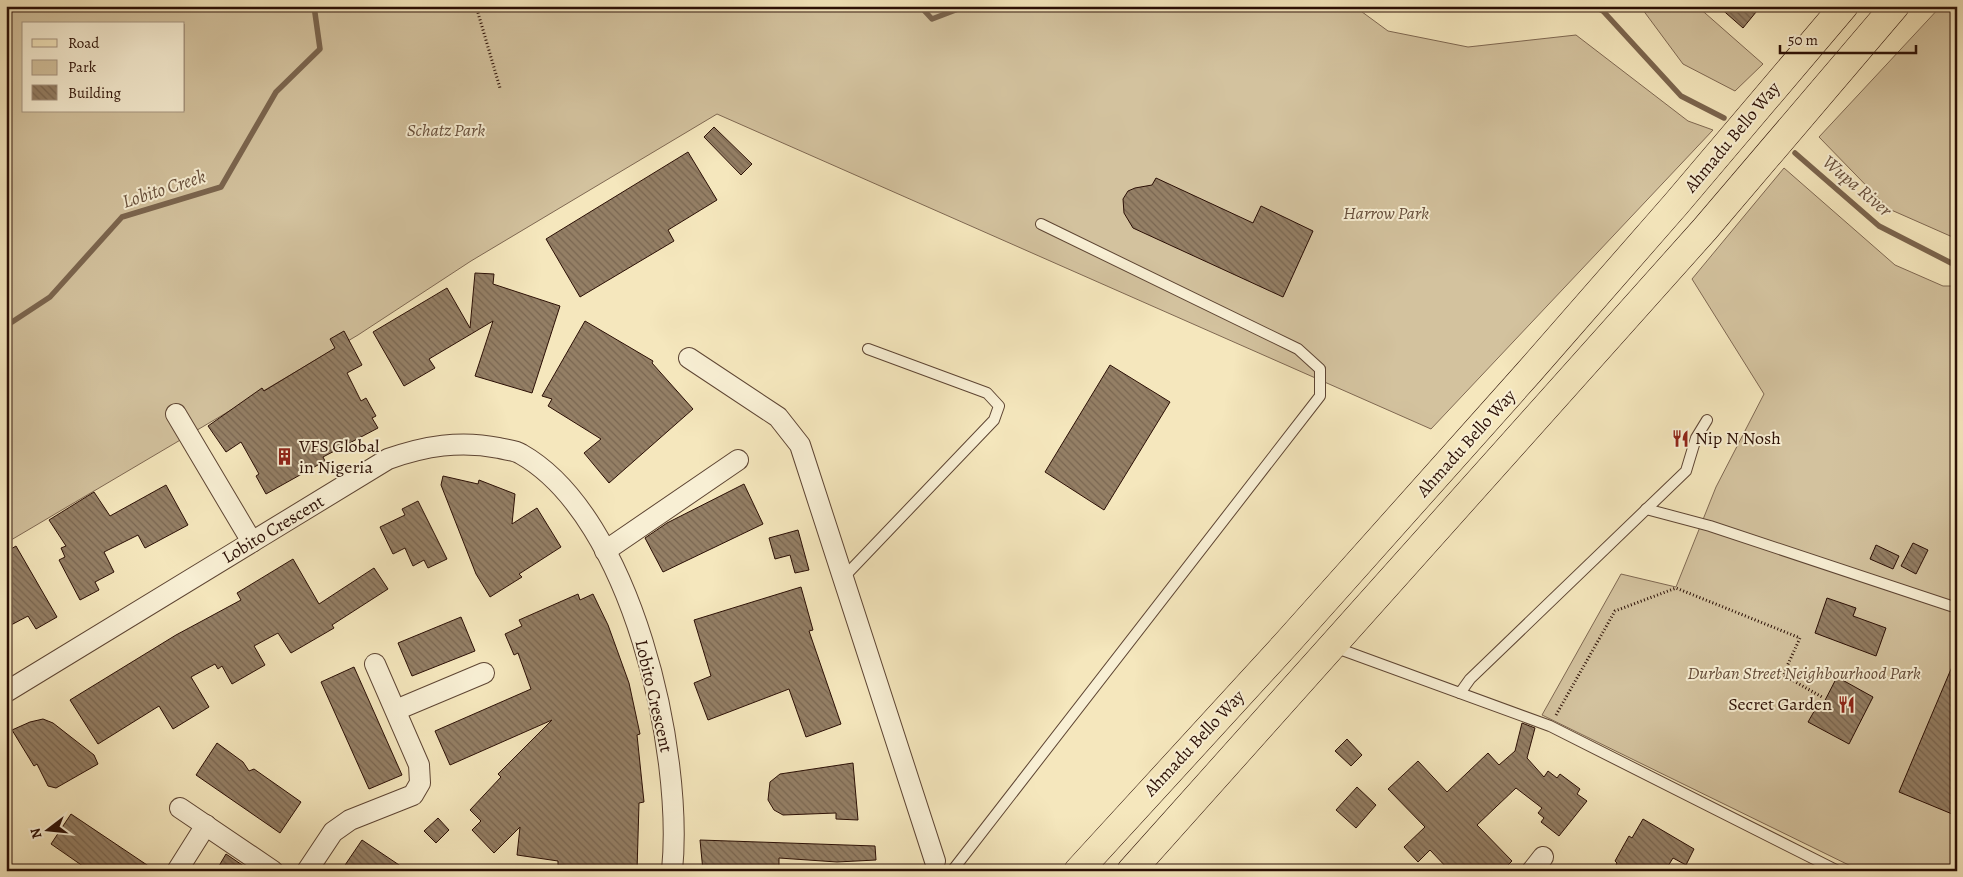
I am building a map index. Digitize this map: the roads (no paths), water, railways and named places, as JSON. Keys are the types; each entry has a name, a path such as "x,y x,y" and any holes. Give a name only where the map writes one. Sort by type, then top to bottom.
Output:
{"main road":[{"name":"Ahmadu Bello Way","path":"1078,871 1368,552 1676,204 1844,6"},
{"name":"Ahmadu Bello Way","path":"1131,871 1705,229 1895,6"}],"street":[{"path":"689,358 778,417 800,446 842,578 941,867"},
{"path":"176,414 252,542"},
{"name":"Lobito Crescent","path":"6,692 388,459 419,448 452,444 485,445 519,453 550,475 577,506 605,551 629,605 647,654 663,718 674,797 672,871"},
{"path":"605,551 738,460"},
{"path":"308,871 333,832 350,820 413,795 420,783 419,765 375,664"},
{"path":"396,710 484,673"},
{"path":"180,808 273,871"},
{"path":"176,871 206,826"}],"lane":[{"path":"941,867 1320,396 1320,369 1298,350 1041,224"},
{"path":"842,578 994,420 999,406 988,394 868,349"},
{"path":"1460,693 1470,678 1686,471 1696,438 1707,420"},
{"path":"1646,509 1710,526 1957,608"},
{"path":"1332,646 1550,726 1838,871"}],"waterway":[{"name":"Lobito Creek","path":"6,326 50,297 122,217 221,187 276,92 320,49 314,6"},
{"name":"Wupa River","path":"920,6 932,19 966,6"},
{"name":"Wupa River","path":"1594,6 1603,11 1681,96 1724,118"},
{"name":"Wupa River","path":"1795,153 1879,226 1957,266"}],"place":[{"name":"Nip N Nosh","path":"1681,438"},
{"name":"VFS Global in Nigeria","path":"285,456"},
{"name":"Secret Garden","path":"1846,704"}],"park label":[{"name":"Schatz Park","path":"446,130"},
{"name":"Harrow Park","path":"1386,213"},
{"name":"Durban Street Neighbourhood Park","path":"1804,673"}]}
